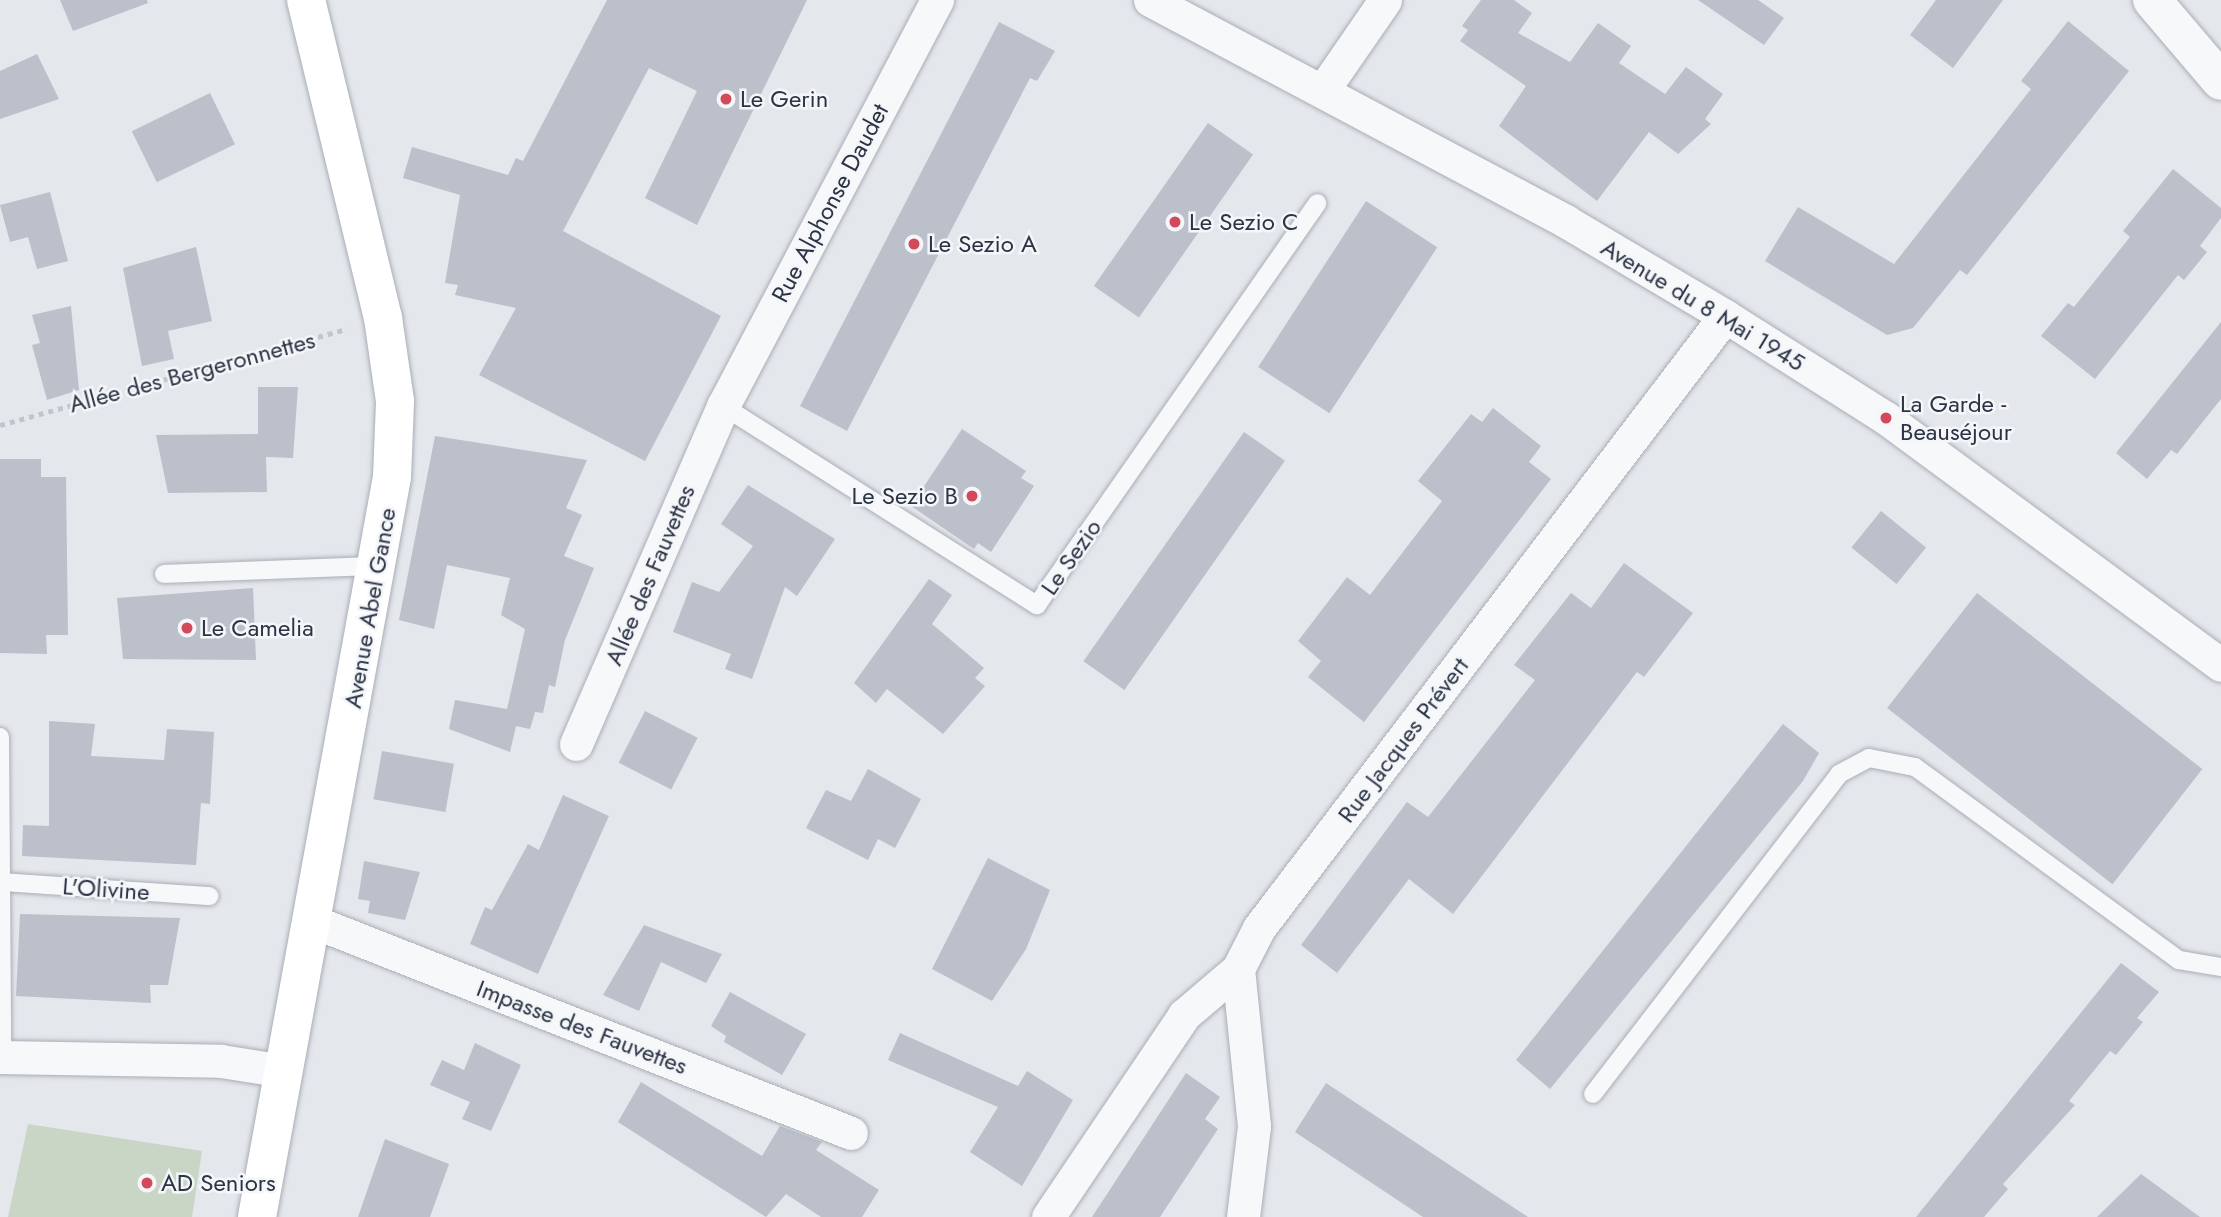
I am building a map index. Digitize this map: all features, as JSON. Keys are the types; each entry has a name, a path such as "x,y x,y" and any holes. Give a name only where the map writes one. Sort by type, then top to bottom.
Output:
{"main road":[{"name":"Avenue Abel Gance","path":"257,1217 379,566 395,401 383,318 306,0"}],"street":[{"name":"Rue Alphonse Daudet","path":"723,406 937,0"},
{"name":"Avenue du 8 Mai 1945","path":"1150,0 1323,90 1725,316 1886,418 2221,665"},
{"path":"1323,90 1385,0"},
{"path":"2152,0 2221,81"},
{"name":"Rue Jacques Prévert","path":"1238,969 1259,928 1725,316"},
{"name":"Allée des Fauvettes","path":"576,744 723,406"},
{"name":"Impasse des Fauvettes","path":"312,921 851,1133"},
{"path":"1048,1217 1184,1014 1238,969"},
{"path":"1238,969 1254,1126 1243,1217"},
{"path":"1,1057 221,1061 284,1071"}],"lane":[{"name":"Le Sezio","path":"723,406 1037,606 1317,203"},
{"path":"164,574 379,566"},
{"path":"0,737 1,1057"},
{"path":"1593,1094 1839,774 1869,758 1915,767 2179,960 2221,967"},
{"name":"L'Olivine","path":"2,882 210,896"}],"path":[{"name":"Allée des Bergeronnettes","path":"0,425 383,318"}],"green space":[{"path":"28,1124 202,1151 192,1217 8,1217"}],"building":[{"path":"60,0 147,0 148,3 73,31"},
{"path":"607,0 807,0 697,225 645,198 697,91 649,68 563,231 721,316 645,461 479,375 516,308 455,295 458,285 445,283 460,195 403,178 412,147 508,175 516,158 523,161"},
{"path":"1481,0 1514,0 1532,13 1518,33 1570,62 1598,23 1631,46 1619,63 1665,94 1686,67 1723,94 1705,119 1711,124 1678,154 1649,132 1597,201 1499,126 1526,86 1460,41 1468,30 1462,26"},
{"path":"1698,0 1758,0 1784,18 1764,45"},
{"path":"1936,0 2003,0 1953,68 1910,35"},
{"path":"2068,21 2129,71 1967,275 1960,270 1913,328 1887,335 1765,261 1798,207 1894,264 2031,89 2021,81"},
{"name":"Le Sezio A","path":"999,22 1055,51 1037,81 1030,78 847,431 800,406"},
{"path":"37,54 59,99 0,119 0,71"},
{"path":"210,93 235,144 157,182 132,131"},
{"name":"Le Sezio C","path":"1208,123 1253,155 1139,318 1094,286"},
{"path":"2173,169 2221,208 2221,218 2200,246 2207,252 2184,280 2178,275 2095,379 2041,336 2068,303 2074,307 2130,237 2123,231"},
{"path":"50,192 68,261 37,269 28,237 10,242 0,205"},
{"path":"1366,201 1437,247 1329,413 1258,367"},
{"path":"196,247 212,321 168,331 174,359 142,366 123,268"},
{"path":"71,306 79,390 47,400 32,345 40,343 32,315"},
{"path":"2221,322 2221,399 2177,454 2171,450 2147,479 2116,453"},
{"path":"258,387 298,387 293,458 266,457 267,492 168,493 156,435 258,434"},
{"path":"1493,408 1541,446 1529,462 1551,479 1364,722 1308,677 1321,661 1298,641 1347,577 1370,595 1442,501 1418,481 1471,414 1482,422"},
{"name":"Le Sezio B","path":"962,429 1026,471 1021,478 1034,486 991,552 978,543 974,549 911,506"},
{"path":"1244,432 1285,461 1124,690 1083,661"},
{"path":"435,436 587,460 566,508 582,515 564,556 594,568 565,640 555,687 549,685 543,713 535,712 530,729 516,726 510,752 449,729 455,700 507,709 525,629 501,615 510,578 447,565 434,629 399,620"},
{"path":"0,459 41,459 41,477 66,477 68,635 46,635 47,654 0,653"},
{"path":"748,485 835,539 797,596 785,587 752,679 725,669 731,654 673,632 692,582 719,592 753,546 721,524"},
{"path":"1881,511 1926,548 1896,584 1851,548"},
{"path":"1624,563 1693,613 1644,677 1637,672 1453,914 1409,879 1337,973 1301,945 1407,802 1428,817 1535,680 1514,665 1571,593 1591,608"},
{"path":"929,579 952,595 932,624 984,668 975,678 985,686 943,734 887,689 876,703 854,683"},
{"name":"Le Camelia","path":"253,588 256,660 123,659 117,598"},
{"path":"1977,593 2202,769 2112,884 1887,708"},
{"path":"645,711 698,738 671,789 619,763"},
{"path":"49,721 95,724 91,756 164,760 167,729 214,732 210,804 201,803 196,865 22,856 23,825 49,826"},
{"path":"1783,724 1819,753 1803,781 1550,1089 1516,1060"},
{"path":"382,751 454,764 445,812 373,799"},
{"path":"868,769 921,799 895,848 878,839 868,860 806,828 826,790 851,801"},
{"path":"563,795 609,816 538,974 470,944 485,907 492,910 528,844 539,850"},
{"path":"988,858 1050,890 1026,949 992,1001 932,969"},
{"path":"364,861 420,872 405,920 368,913 370,901 358,899"},
{"path":"20,914 180,918 168,985 150,985 151,1003 16,996"},
{"path":"644,925 722,954 706,983 661,962 639,1011 603,995"},
{"path":"2121,963 2159,992 2137,1018 2143,1022 2116,1055 2110,1051 2069,1101 2075,1105 2003,1184 2008,1189 1984,1217 1916,1217"},
{"path":"730,992 806,1034 782,1075 724,1042 726,1036 711,1026"},
{"path":"900,1033 1018,1086 1027,1071 1073,1100 1022,1186 970,1152 998,1107 888,1060"},
{"path":"475,1043 521,1065 491,1131 462,1119 470,1102 430,1085 442,1060 464,1070"},
{"path":"1186,1073 1220,1097 1205,1119 1218,1129 1160,1217 1092,1217"},
{"path":"641,1082 762,1156 780,1126 822,1142 816,1150 879,1190 862,1217 821,1217 786,1194 766,1217 618,1122"},
{"path":"1326,1083 1528,1217 1423,1217 1295,1132"},
{"path":"385,1139 449,1164 430,1217 358,1217"},
{"path":"2141,1174 2200,1217 2097,1217"}],"place":[{"name":"Le Gerin","path":"726,99"},
{"name":"Le Sezio C","path":"1175,222"},
{"name":"Le Sezio A","path":"914,244"},
{"name":"La Garde - Beauséjour","path":"1886,418"},
{"name":"Le Sezio B","path":"972,496"},
{"name":"Le Camelia","path":"187,628"},
{"name":"AD Seniors","path":"147,1183"}]}
